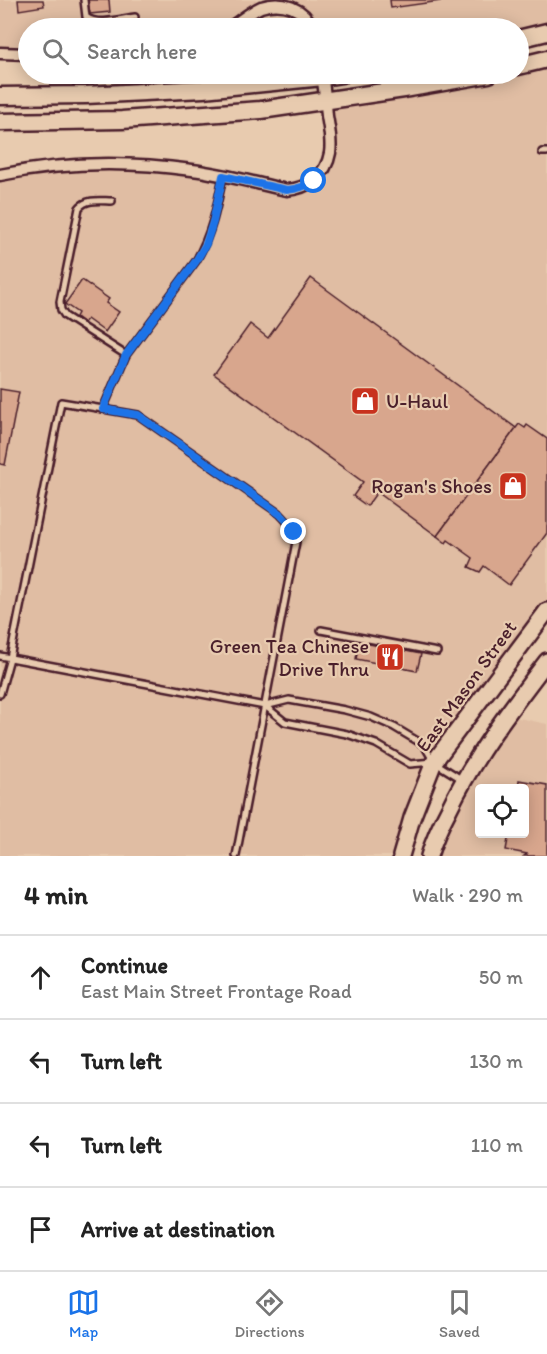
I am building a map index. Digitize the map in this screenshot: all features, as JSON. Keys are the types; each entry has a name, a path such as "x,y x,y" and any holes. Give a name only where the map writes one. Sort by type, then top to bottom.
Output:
{"main road":[{"path":"529,36 547,32"},
{"path":"529,64 547,59"},
{"path":"0,96 86,95 240,84"},
{"path":"0,122 122,120 261,110 432,84"},
{"name":"East Mason Street","path":"401,856 412,818 434,762 547,611"},
{"path":"429,856 434,838 463,780 505,715 547,661"}],"street":[{"path":"244,18 258,9 274,4 284,4 296,8 307,18"},
{"path":"0,52 18,53"},
{"path":"0,175 58,166 161,166 195,170 287,190 297,189 314,181 322,172 330,154 323,84"}],"lane":[{"path":"84,0 87,18"},
{"path":"128,18 135,17"},
{"path":"103,409 126,355 196,261 206,244 223,176"},
{"path":"112,201 88,201 79,208 60,302 65,316 126,355"},
{"path":"0,694 10,658 61,402 138,415 280,514 294,532 296,542 236,856"},
{"path":"321,630 437,652"},
{"path":"0,656 265,706 289,700 370,717 394,727 423,745 434,762 463,780"},
{"path":"265,706 285,722 347,734 376,744 410,764 434,762"}],"shaded area":[{"path":"0,0 547,0 547,32 529,36 529,18 307,18 274,4 248,18 18,18 18,54 0,53"},
{"path":"547,59 547,611 434,762 401,856 0,856 0,175 126,165 297,189 326,164 325,100 426,84 529,84 529,68"},
{"path":"505,715 547,724 547,856 429,856"}],"building":[{"path":"18,0 43,0 44,6 19,10"},
{"path":"86,0 109,0 110,12 90,14"},
{"path":"390,0 448,0 391,8"},
{"name":"U-Haul","path":"311,278 516,428 437,536 377,492 367,506 353,496 363,482 214,374 250,324 268,338"},
{"path":"82,280 109,299 106,303 119,312 105,332 87,319 84,323 76,317 78,313 65,304"},
{"path":"0,389 19,392 5,465 0,464"},
{"path":"519,424 525,428 527,425 547,439 547,533 509,585 484,566 480,572 469,567 473,558 448,540 446,543 437,536"},
{"path":"359,642 421,654 417,671 356,659"},
{"path":"519,780 547,785 547,856 524,856 527,854 506,850 508,838 529,838 529,784 518,784"}],"place":[{"name":"U-Haul","path":"365,401"},
{"name":"Rogan's Shoes","path":"513,486"},
{"name":"Green Tea Chinese Drive Thru","path":"390,657"}],"route":[{"path":"294,532 280,514 138,415 103,409 126,355 196,261 206,244 223,176 287,190 307,186 314,181"}]}
